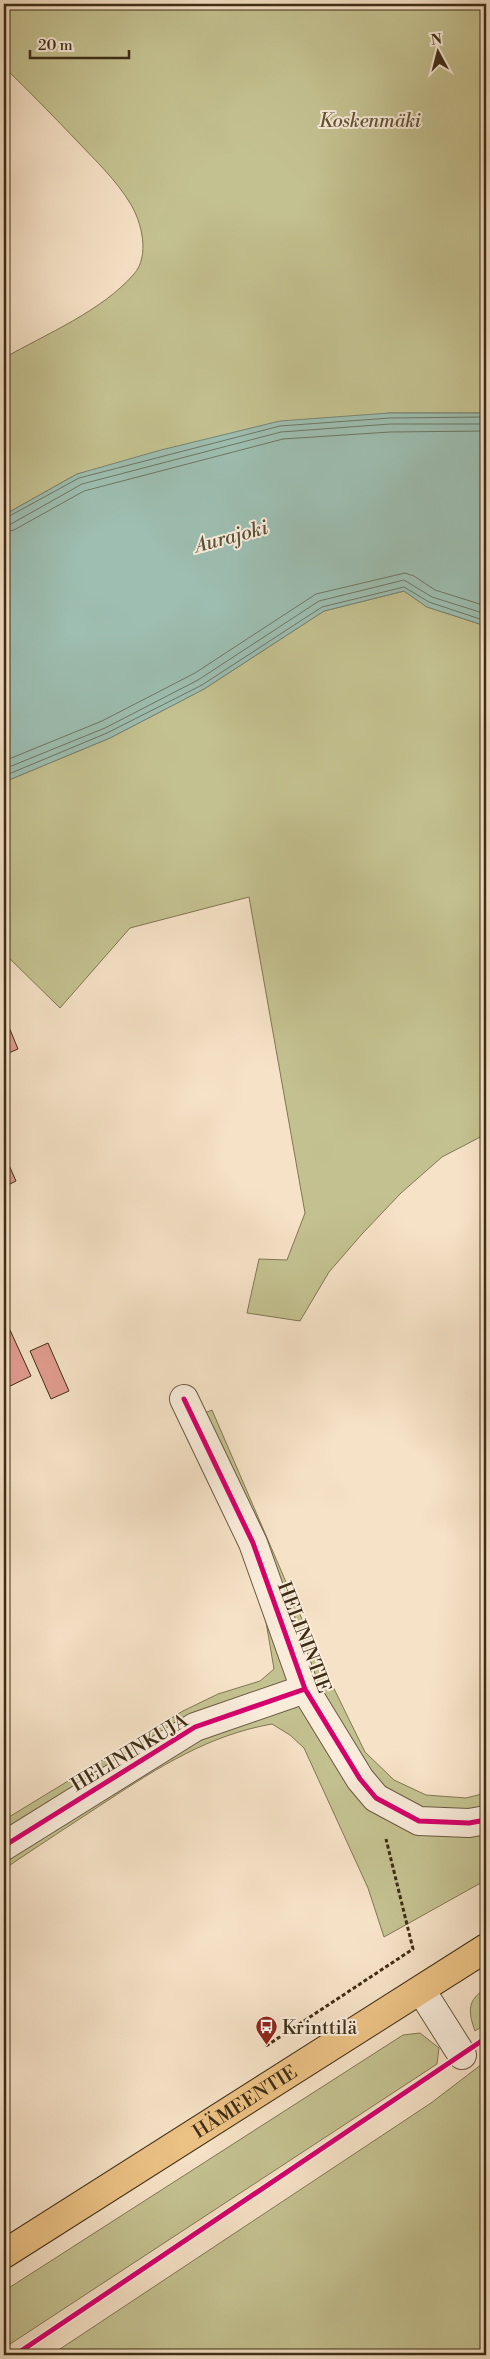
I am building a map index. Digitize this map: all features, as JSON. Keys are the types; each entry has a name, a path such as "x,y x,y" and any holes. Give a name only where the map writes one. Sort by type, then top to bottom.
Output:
{"highway":[{"name":"HÄMEENTIE","path":"4,2254 486,1948"}],"street":[{"name":"HELININTIE","path":"184,1399 253,1543 305,1689 360,1778 376,1798 419,1821 469,1823 486,1820"},
{"name":"HELININKUJA","path":"4,1846 196,1727 305,1689"},
{"path":"421,1990 462,2055"}],"path":[{"path":"266,2046 413,1949 376,1798"}],"green space":[{"name":"Koskenmäki","path":"4,4 486,4 486,413 389,413 77,474 4,515 4,358 73,321 106,299 134,274 139,267 143,249 138,220 130,203 118,186 92,156 4,67"},
{"path":"404,591 427,607 486,626 486,1134 442,1157 401,1193 329,1272 300,1321 247,1313 259,1259 287,1260 305,1213 249,897 130,928 60,1008 4,953 4,782 110,738 204,689 324,611"},
{"path":"212,1410 317,1654 365,1752 394,1780 426,1795 466,1798 486,1793 486,1880 384,1937 368,1888 304,1748 290,1735 272,1724 227,1736 185,1754 126,1788 4,1869 4,1820 183,1711 218,1694 260,1681 274,1669 266,1622 244,1555 185,1421"},
{"path":"486,1989 486,2024 475,2031 470,2012 472,2002 475,1997"},
{"path":"420,2033 439,2048 437,2064 4,2348 4,2291 403,2035"},
{"path":"486,2061 486,2355 51,2355 431,2103"}],"water":[{"name":"Aurajoki","path":"389,413 486,413 486,626 427,607 404,591 324,611 204,689 110,738 4,782 4,515 77,474 161,450 280,421"}],"building":[{"path":"4,1015 18,1049 4,1055"},
{"path":"4,1154 16,1181 4,1187"},
{"path":"10,1330 31,1376 4,1389 4,1333"},
{"path":"48,1343 69,1391 51,1399 30,1351"}],"cycle path":[{"path":"184,1399 253,1543 305,1689 360,1779 376,1798 419,1821 469,1823 486,1820"},
{"path":"4,1846 195,1727 305,1689"},
{"path":"15,2355 486,2038"}],"place":[{"name":"Krinttilä","path":"266,2046"}]}
